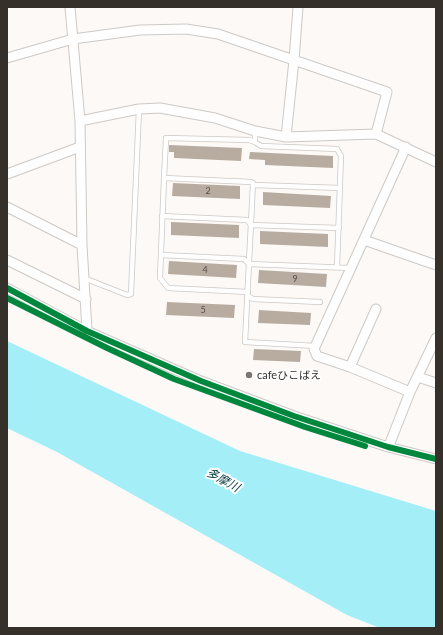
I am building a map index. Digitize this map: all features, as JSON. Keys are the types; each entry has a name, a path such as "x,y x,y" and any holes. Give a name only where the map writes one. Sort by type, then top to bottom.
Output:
{"street":[{"path":"70,7 80,121 82,245 87,331"},
{"path":"286,137 298,7"},
{"path":"7,58 73,39 140,30 186,29 218,34 387,92 376,134"},
{"path":"80,121 139,110 160,108 215,118 256,131 286,137 376,134 436,162"},
{"path":"7,174 80,147"},
{"path":"406,147 314,349 317,356 350,367 410,392"},
{"path":"7,207 82,245"},
{"path":"364,240 436,265"},
{"path":"7,260 86,299"},
{"path":"7,288 87,331 201,381 388,447 436,459"},
{"path":"350,367 376,309"},
{"path":"390,443 410,392 436,338"},
{"path":"418,377 436,383"}],"lane":[{"path":"84,278 127,295 131,294 139,110"},
{"path":"255,142 256,131"},
{"path":"320,302 253,299 248,294 168,288 160,278 166,138 250,140 261,146 337,149 341,156 337,268"},
{"path":"164,178 251,182 255,185 340,188"},
{"path":"253,183 246,342 316,346"},
{"path":"162,216 246,220 251,225 339,228"},
{"path":"161,255 244,259 249,264 351,268"}],"water":[{"name":"多摩川","path":"7,341 240,451 436,511 436,628 380,628 347,615 57,452 7,428"}],"building":[{"path":"169,145 242,148 241,161 174,158 174,152 169,152"},
{"path":"250,152 333,156 333,168 265,165 265,160 249,159"},
{"path":"173,183 240,186 240,199 172,196"},
{"path":"263,192 331,196 330,208 263,205"},
{"path":"171,222 239,225 239,238 171,235"},
{"path":"260,231 328,234 328,247 260,244"},
{"path":"169,261 237,265 236,278 168,274"},
{"path":"259,270 327,274 326,287 258,283"},
{"path":"167,302 235,305 234,318 166,315"},
{"path":"259,310 311,313 310,325 258,323"},
{"path":"254,349 301,351 300,362 253,360"}],"cycle path":[{"path":"7,288 87,331 201,381 294,416 388,447 436,459"},
{"path":"7,298 107,348 174,379 305,427 365,446"}],"place":[{"name":"cafeひこばえ","path":"249,375"}]}
